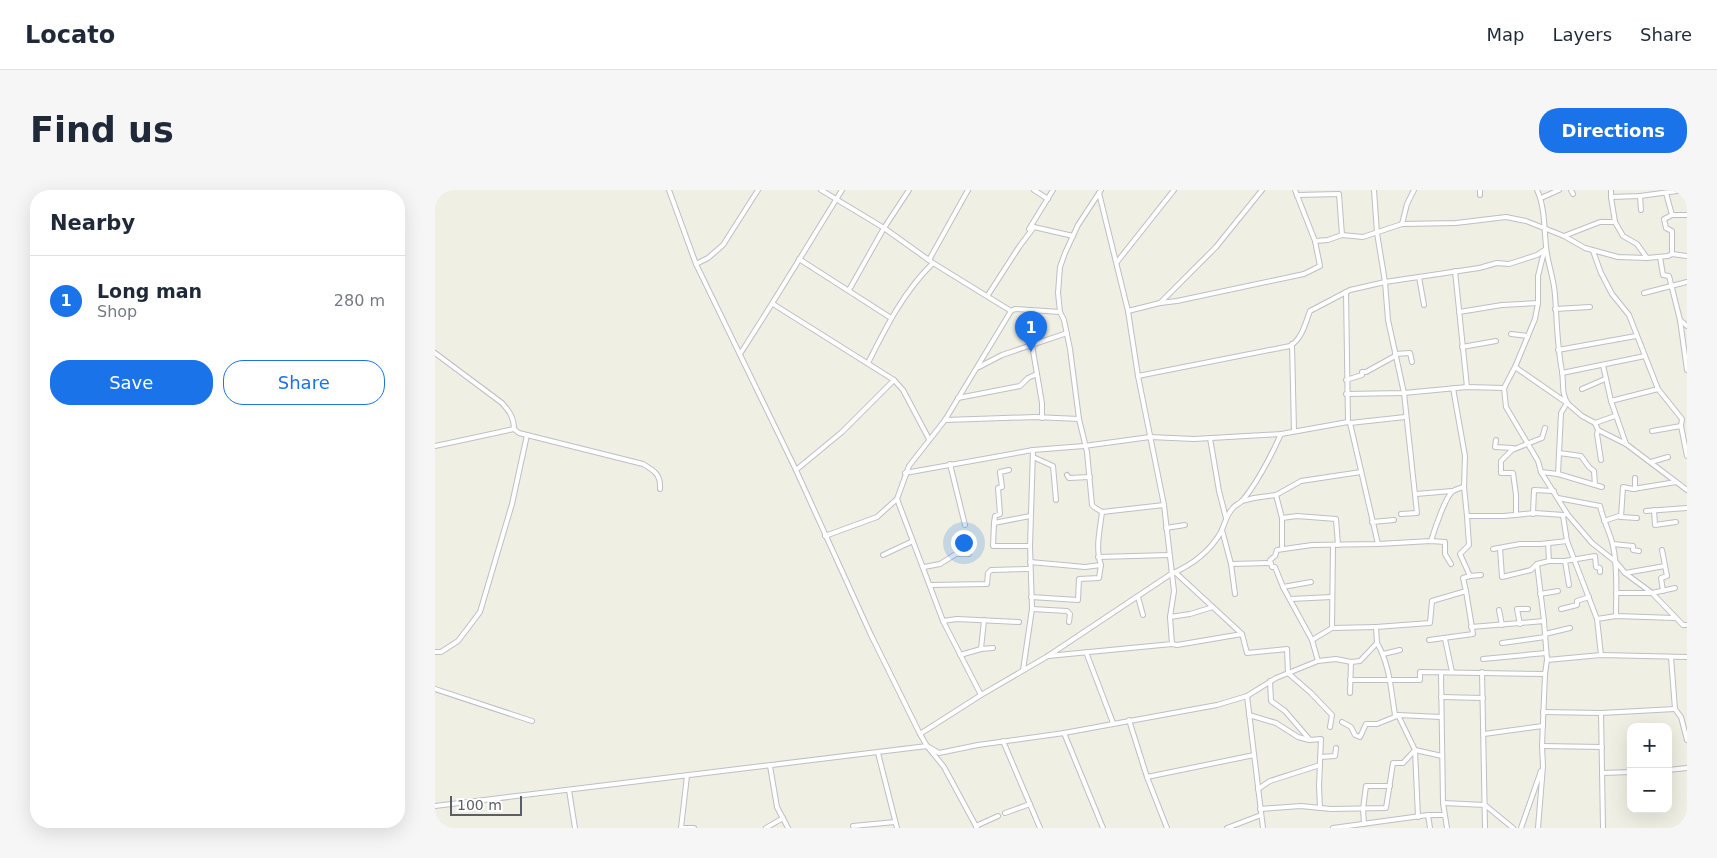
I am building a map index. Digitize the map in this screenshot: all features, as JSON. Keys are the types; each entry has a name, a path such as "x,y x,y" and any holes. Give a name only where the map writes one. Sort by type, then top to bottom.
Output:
{"street":[{"path":"669,190 696,264 796,470 871,635 920,734 944,767 977,827 998,816"},
{"path":"696,264 708,258 723,245 758,190"},
{"path":"821,190 884,228 931,261 1011,311"},
{"path":"740,354 773,304 842,190"},
{"path":"849,290 884,228 909,190"},
{"path":"868,363 891,318 931,261 968,190"},
{"path":"1034,190 1048,199"},
{"path":"1053,190 1029,229 1034,227 1073,236"},
{"path":"1117,262 1174,190"},
{"path":"1159,303 1216,247 1262,190"},
{"path":"1374,190 1377,232 1385,282 1387,320 1404,392 1405,417 1416,494 1417,513 1401,514"},
{"path":"1402,224 1407,204 1414,190"},
{"path":"1537,190 1541,198 1545,228 1545,250 1538,276 1538,303 1535,319 1504,388 1506,407 1529,443 1541,472 1558,498 1565,515 1567,541 1597,619 1601,655"},
{"path":"1541,198 1559,190"},
{"path":"1611,190 1615,222 1623,236 1637,244 1647,258"},
{"path":"1611,197 1640,196 1684,190"},
{"path":"1100,192 1128,310 1138,376 1164,505 1169,555 1173,574 1174,595 1170,617 1172,644"},
{"path":"1100,192 1073,236 1060,266 1058,293 1060,312 1067,333 1077,395 1079,420 1090,477 1092,505 1093,508 1102,512 1164,505"},
{"path":"1128,310 1304,274 1320,266 1315,240 1296,192 1339,194 1342,235"},
{"path":"1667,192 1672,215"},
{"path":"1640,196 1641,210"},
{"path":"1672,254 1672,231 1666,228 1664,218 1672,215 1687,215"},
{"path":"1315,240 1328,240 1342,235 1363,237 1402,224 1456,223 1506,217 1526,221 1564,236 1593,251 1618,257 1647,258 1672,254 1687,256"},
{"path":"1564,236 1600,222 1615,222"},
{"path":"988,296 1034,227"},
{"path":"1138,376 1292,344 1299,337 1310,311 1346,292 1385,282 1497,263 1509,264 1545,250"},
{"path":"1545,250 1553,275 1558,350 1563,396 1567,404"},
{"path":"1593,251 1601,273 1612,294 1629,315 1659,389 1682,419 1687,422"},
{"path":"1660,257 1663,275 1669,276 1680,320 1687,370"},
{"path":"799,259 891,318"},
{"path":"1455,271 1467,387"},
{"path":"1419,277 1425,305"},
{"path":"1644,293 1687,282"},
{"path":"1346,292 1346,394 1349,423 1378,544"},
{"path":"1459,312 1522,303 1538,303"},
{"path":"773,304 894,380 903,390 929,439"},
{"path":"1555,309 1591,307"},
{"path":"825,536 861,524 877,516 897,499 909,466 945,420 1011,311 1015,309 1060,312"},
{"path":"1680,320 1687,326"},
{"path":"977,368 1002,354 1067,333"},
{"path":"1511,334 1527,336"},
{"path":"1558,350 1636,336"},
{"path":"1463,347 1496,341"},
{"path":"1292,344 1294,431"},
{"path":"1032,345 1042,403 1042,418"},
{"path":"435,353 502,403 510,412 514,421 514,429"},
{"path":"1346,380 1362,375 1363,372 1395,355 1410,353 1412,362"},
{"path":"1562,373 1645,356"},
{"path":"1603,366 1615,416 1626,444"},
{"path":"1515,367 1582,416 1595,422 1615,416"},
{"path":"958,398 1021,386 1028,378 1037,374"},
{"path":"1582,389 1605,379"},
{"path":"796,470 842,432 894,380"},
{"path":"1346,394 1467,387 1504,388"},
{"path":"1453,388 1465,456 1464,487 1469,545 1460,554 1470,576"},
{"path":"1611,401 1659,389"},
{"path":"1558,474 1561,413 1567,404"},
{"path":"905,473 1033,450 1084,446 1150,437 1210,438 1281,434 1349,423 1405,417"},
{"path":"945,420 1042,418 1079,420"},
{"path":"1682,419 1681,426 1687,455"},
{"path":"1595,422 1598,430 1601,460"},
{"path":"1652,431 1681,426"},
{"path":"1516,515 1513,473 1501,473 1501,461 1516,448 1542,438 1545,428"},
{"path":"514,429 519,433 643,464 659,477 660,490"},
{"path":"435,446 514,429"},
{"path":"1598,430 1626,444 1687,490"},
{"path":"920,734 981,695 1048,656 1173,574 1193,564 1208,551 1222,530 1226,518 1233,508 1242,501 1267,464 1281,434"},
{"path":"435,652 441,652 457,641 480,612 512,504 527,435"},
{"path":"1210,438 1219,491 1226,518"},
{"path":"1496,440 1495,447 1516,448"},
{"path":"1023,670 1033,609 1030,569 1030,516 1033,450"},
{"path":"1559,453 1581,456 1589,468 1594,471 1595,485"},
{"path":"1033,457 1053,466 1056,500"},
{"path":"1651,462 1668,457"},
{"path":"950,464 965,525"},
{"path":"1009,470 999,472 1002,487 998,488 1000,514 995,516 993,546 1030,546"},
{"path":"1242,501 1276,495 1301,481 1361,472"},
{"path":"1541,472 1558,474 1602,486"},
{"path":"1067,475 1069,478 1090,477"},
{"path":"1635,478 1635,488"},
{"path":"1621,517 1623,487 1655,487 1676,482"},
{"path":"1416,494 1453,491 1464,487"},
{"path":"1533,514 1534,490 1554,492"},
{"path":"1431,541 1439,515 1453,491"},
{"path":"1276,495 1282,518 1282,548"},
{"path":"1558,498 1600,506 1613,544 1616,562 1616,616"},
{"path":"897,499 943,621 981,695"},
{"path":"1646,510 1687,508"},
{"path":"1654,510 1655,525 1676,522"},
{"path":"1031,597 1077,600 1079,579 1099,578 1101,565 1098,557 1102,512"},
{"path":"1467,516 1516,515 1533,514 1535,512 1565,515 1592,543 1616,562 1625,573 1651,593 1683,625 1687,625"},
{"path":"994,523 1030,516"},
{"path":"1282,518 1297,516 1336,519 1338,544"},
{"path":"1604,521 1619,516 1637,518"},
{"path":"1372,522 1394,520"},
{"path":"1166,528 1185,525"},
{"path":"1222,530 1231,564 1235,594"},
{"path":"883,555 913,541"},
{"path":"1493,549 1520,544 1567,541"},
{"path":"1318,661 1312,640 1283,587 1275,567 1272,567 1269,560 1275,556 1277,550 1333,544 1445,542 1445,554 1451,564"},
{"path":"1547,542 1549,561"},
{"path":"1332,628 1333,544"},
{"path":"1613,544 1633,546 1633,550 1639,551"},
{"path":"1500,548 1502,577 1531,570 1537,564 1549,561 1565,561 1595,556 1596,567 1600,568 1600,572"},
{"path":"1661,550 1667,576 1661,578 1663,591"},
{"path":"924,567 940,564 955,554 969,554"},
{"path":"1098,557 1169,555"},
{"path":"1565,561 1569,585"},
{"path":"1030,562 1085,566 1101,565"},
{"path":"1231,564 1271,563"},
{"path":"1537,564 1547,653 1543,712 1543,766 1538,828"},
{"path":"1625,573 1665,566"},
{"path":"930,585 987,584 988,572 991,570 1030,569"},
{"path":"1173,574 1243,634 1247,652 1287,649 1288,673 1332,715 1331,727"},
{"path":"1429,640 1473,634 1463,578 1481,574"},
{"path":"1283,587 1311,582"},
{"path":"1615,593 1651,593 1675,588"},
{"path":"1312,640 1332,628 1377,628 1430,623 1432,601 1466,591"},
{"path":"1540,594 1558,591"},
{"path":"1138,597 1143,615"},
{"path":"1290,599 1332,597"},
{"path":"1561,609 1577,605 1577,601 1589,597"},
{"path":"1170,617 1190,614 1213,607"},
{"path":"1033,609 1067,611 1070,614 1069,622"},
{"path":"1520,624 1517,609 1528,609"},
{"path":"1499,610 1503,626"},
{"path":"1597,619 1616,616 1675,618"},
{"path":"943,621 957,619 1019,622"},
{"path":"981,648 984,620"},
{"path":"1471,627 1503,626 1544,621"},
{"path":"1377,628 1377,643 1383,654 1390,680 1395,715 1397,715 1415,750 1417,817"},
{"path":"1502,643 1570,628"},
{"path":"1048,656 1177,645 1243,634"},
{"path":"1445,639 1451,672"},
{"path":"435,806 927,746 939,753 1003,741 1064,733 1217,704 1247,696 1270,681 1318,661 1336,659 1351,662 1360,661 1377,643"},
{"path":"960,655 981,648 993,648"},
{"path":"1383,654 1401,650"},
{"path":"1086,652 1113,723"},
{"path":"1483,659 1547,653"},
{"path":"1547,660 1601,655 1687,657"},
{"path":"1671,657 1675,709 1681,717 1687,740"},
{"path":"1350,693 1351,662"},
{"path":"1350,680 1420,680 1420,672 1545,674"},
{"path":"1482,672 1485,828"},
{"path":"1441,673 1443,803 1447,828"},
{"path":"1270,681 1271,701 1285,711 1310,740"},
{"path":"435,689 532,721"},
{"path":"1247,696 1263,828"},
{"path":"1441,697 1483,698"},
{"path":"1543,712 1601,713 1675,709"},
{"path":"1601,713 1603,828"},
{"path":"1342,722 1351,727 1355,735 1360,737 1366,724 1377,724 1397,715 1441,717"},
{"path":"1249,716 1276,723 1298,737 1321,740 1320,808"},
{"path":"1129,720 1147,776 1167,828"},
{"path":"1484,734 1543,726"},
{"path":"1064,733 1103,828"},
{"path":"1003,741 1040,828"},
{"path":"1542,746 1602,747"},
{"path":"1320,758 1335,756 1336,748"},
{"path":"1415,750 1442,756"},
{"path":"1260,809 1301,806 1320,808 1386,808 1393,763 1403,763 1415,750"},
{"path":"878,753 897,828"},
{"path":"1147,776 1254,755"},
{"path":"771,766 777,806 788,828"},
{"path":"1258,789 1270,780 1320,766"},
{"path":"1521,828 1543,766"},
{"path":"1672,770 1687,768"},
{"path":"1602,773 1627,772"},
{"path":"687,776 681,828 694,828"},
{"path":"1364,824 1363,809 1366,786 1390,786"},
{"path":"569,790 575,828"},
{"path":"1443,803 1485,805 1513,828"},
{"path":"1005,813 1029,804"},
{"path":"1227,828 1261,815"},
{"path":"1429,815 1430,828"},
{"path":"1333,828 1429,815 1444,815"},
{"path":"766,828 783,818"},
{"path":"853,826 895,822"}],"place":[{"name":"Long man","path":"1031,352"}]}
